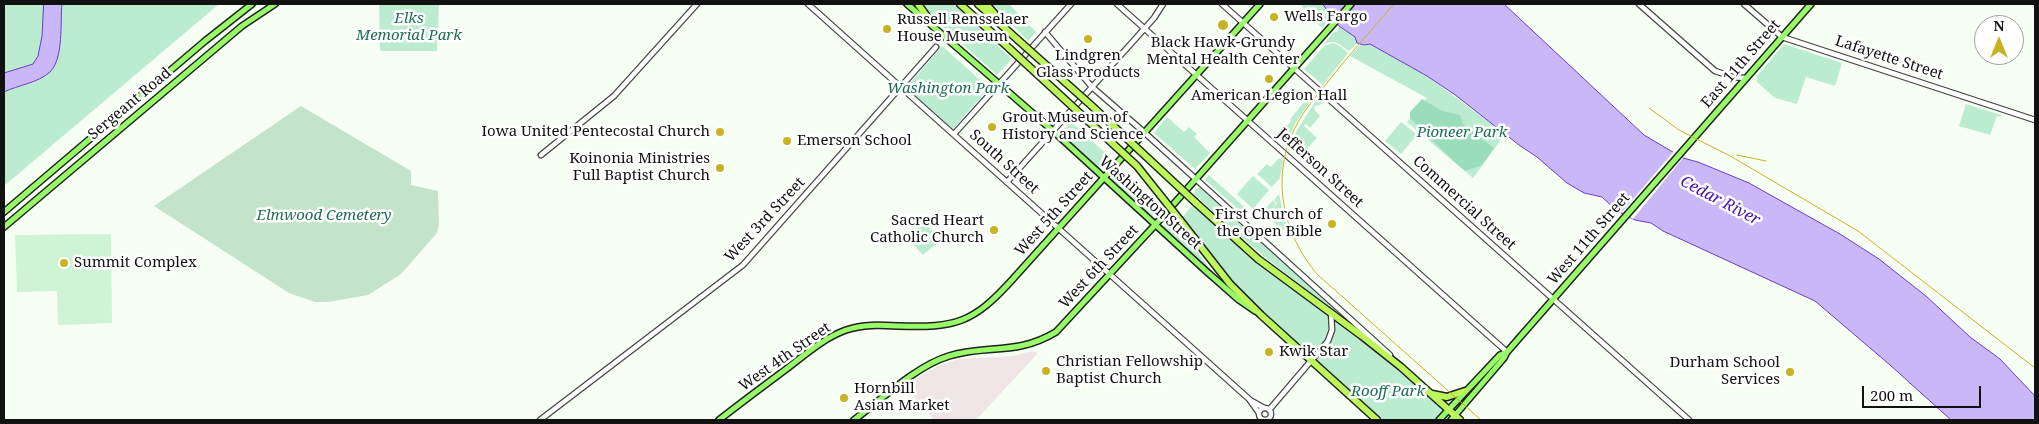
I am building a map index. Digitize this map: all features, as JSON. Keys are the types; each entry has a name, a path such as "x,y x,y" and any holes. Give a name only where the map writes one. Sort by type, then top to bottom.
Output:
{"highway":[{"path":"918,4 933,25"},
{"path":"960,4 1137,166 1216,268 1261,315"},
{"path":"978,4 1258,259 1400,367 1448,409 1456,419"},
{"path":"986,4 1018,40"},
{"name":"Washington Street","path":"1261,315 1377,420"},
{"path":"1429,393 1447,397 1465,391"}],"main road":[{"name":"Sergeant Road","path":"4,212 205,41 252,4"},
{"name":"Sergeant Road","path":"4,227 242,26 275,4"},
{"name":"Washington Street","path":"907,4 1052,130 1239,300 1261,315"},
{"name":"West 5th Street","path":"870,325 936,326 969,317 991,302 1260,4"},
{"name":"West 6th Street","path":"854,420 924,367 947,356 964,352 1016,348 1032,344 1057,330 1156,224 1351,4"},
{"name":"East 11th Street","path":"1689,142 1811,4"},
{"name":"West 11th Street","path":"1456,419 1507,352 1689,142"},
{"name":"West 4th Street","path":"719,420 823,341 847,330 870,325"},
{"name":"West 11th Street","path":"1438,420 1500,355 1507,352"}],"street":[{"path":"541,155 614,96 698,4"},
{"name":"South Street","path":"808,4 1249,399 1268,411 1274,420"},
{"path":"954,134 1071,4"},
{"name":"Jefferson Street","path":"1117,4 1507,352"},
{"path":"1007,182 1154,18 1163,4"},
{"name":"Commercial Street","path":"1222,4 1688,420"},
{"path":"1639,4 1715,71 1728,76 1745,78"},
{"name":"Lafayette Street","path":"1744,4 1782,37 2035,120"},
{"path":"1045,32 1092,87 1145,132 1384,349 1400,367"},
{"name":"West 3rd Street","path":"540,420 614,365 667,321 743,265 936,47"},
{"path":"1256,420 1262,418 1326,345 1332,335 1331,313"},
{"name":"South Street","path":"1249,399 1262,418"},
{"path":"1262,418 1268,411"}],"shaded area":[{"path":"1032,351 1038,353 976,420 934,420 904,385 938,366 959,359 1013,356"}],"green space":[{"path":"4,4 219,4 4,186"},
{"name":"Elks Memorial Park","path":"379,4 439,4 437,51 380,50"},
{"path":"922,4 953,4 1012,59 997,75 938,22"},
{"path":"992,4 1009,4 1036,32 1028,41"},
{"path":"1301,4 1323,4 1333,15 1322,28 1305,11"},
{"path":"1339,26 1355,37 1357,43 1349,51 1334,42 1323,45 1335,31 1337,32"},
{"path":"1333,43 1348,53 1323,85 1304,69 1324,46"},
{"name":"Pioneer Park","path":"1361,44 1370,44 1427,76 1505,134 1473,178 1407,122 1427,98 1350,56"},
{"path":"1784,44 1842,63 1835,86 1806,77 1797,104 1775,98 1757,82 1757,76"},
{"name":"Washington Park","path":"942,46 989,88 952,130 906,88"},
{"path":"1311,94 1314,96 1296,122 1286,145 1272,132 1281,137 1286,131 1284,129 1291,121 1290,119"},
{"path":"1317,99 1322,103 1315,106 1314,109 1320,116 1310,128 1306,124 1304,126 1317,138 1299,157 1289,148 1297,130"},
{"path":"1422,99 1442,111 1460,115 1463,124 1494,148 1482,165 1465,171 1410,118 1410,112"},
{"path":"1966,104 2001,115 2001,117 1997,116 1990,135 1959,126"},
{"name":"Elmwood Cemetery","path":"301,106 411,171 411,185 438,191 439,224 437,233 401,274 368,295 328,302 315,302 289,293 154,206"},
{"path":"1167,117 1184,132 1189,127 1197,134 1194,137 1210,153 1195,169 1154,133"},
{"path":"1071,122 1111,158 1099,170 1061,136 1060,134"},
{"path":"1401,122 1415,133 1416,136 1401,154 1385,141"},
{"path":"1279,158 1283,161 1280,178 1272,187 1257,174 1267,164 1271,167"},
{"path":"1121,169 1151,202 1157,201 1161,205 1152,216 1112,180"},
{"path":"1209,175 1250,212 1246,216 1205,180"},
{"path":"1253,176 1269,190 1253,209 1237,194"},
{"path":"1199,187 1340,314 1228,226 1193,193"},
{"path":"1279,194 1287,228 1282,230 1267,216 1265,218 1261,214 1273,200 1276,203 1273,208 1277,203 1274,200"},
{"name":"Rooff Park","path":"1195,202 1258,259 1362,336 1460,420 1377,420 1246,299 1180,220"},
{"path":"1171,218 1215,275 1215,276 1162,228"},
{"path":"923,222 941,240 923,255 906,237"},
{"name":"Summit Complex","path":"111,234 112,323 58,325 57,291 17,292 15,235"}],"water":[{"path":"44,4 62,4 61,40 58,58 50,72 45,76 4,92 4,73 33,64 38,56 42,36"},
{"name":"Cedar River","path":"1323,4 1504,4 1644,135 1683,158 1698,162 1749,183 1840,234 1879,259 1926,296 1970,337 2000,359 2035,396 2035,420 1951,420 1815,301 1663,231 1651,223 1635,220 1617,211 1602,197 1584,193 1567,183 1537,157 1454,94 1427,76 1370,44 1357,43 1355,37 1339,26"}],"pier":[{"path":"1674,151 1683,158 1633,219 1622,212"}],"railway":[{"path":"1394,4 1308,106 1296,126 1283,164 1282,184 1288,223 1306,259 1318,275 1481,420"},
{"path":"1649,108 1679,130 1732,157 1858,231 2035,368"},
{"path":"1737,155 1766,161"}],"place":[{"name":"Wells Fargo","path":"1274,17"},
{"name":"Black Hawk-Grundy Mental Health Center","path":"1223,25"},
{"name":"Russell Rensselaer House Museum","path":"887,29"},
{"name":"Lindgren Glass Products","path":"1088,39"},
{"name":"American Legion Hall","path":"1269,79"},
{"name":"Grout Museum of History and Science","path":"992,127"},
{"name":"Iowa United Pentecostal Church","path":"720,132"},
{"name":"Emerson School","path":"787,141"},
{"name":"Koinonia Ministries Full Baptist Church","path":"720,168"},
{"name":"First Church of the Open Bible","path":"1332,224"},
{"name":"Sacred Heart Catholic Church","path":"994,230"},
{"name":"Summit Complex","path":"64,263"},
{"name":"Kwik Star","path":"1269,352"},
{"name":"Christian Fellowship Baptist Church","path":"1046,371"},
{"name":"Durham School Services","path":"1790,372"},
{"name":"Hornbill Asian Market","path":"844,398"}]}
